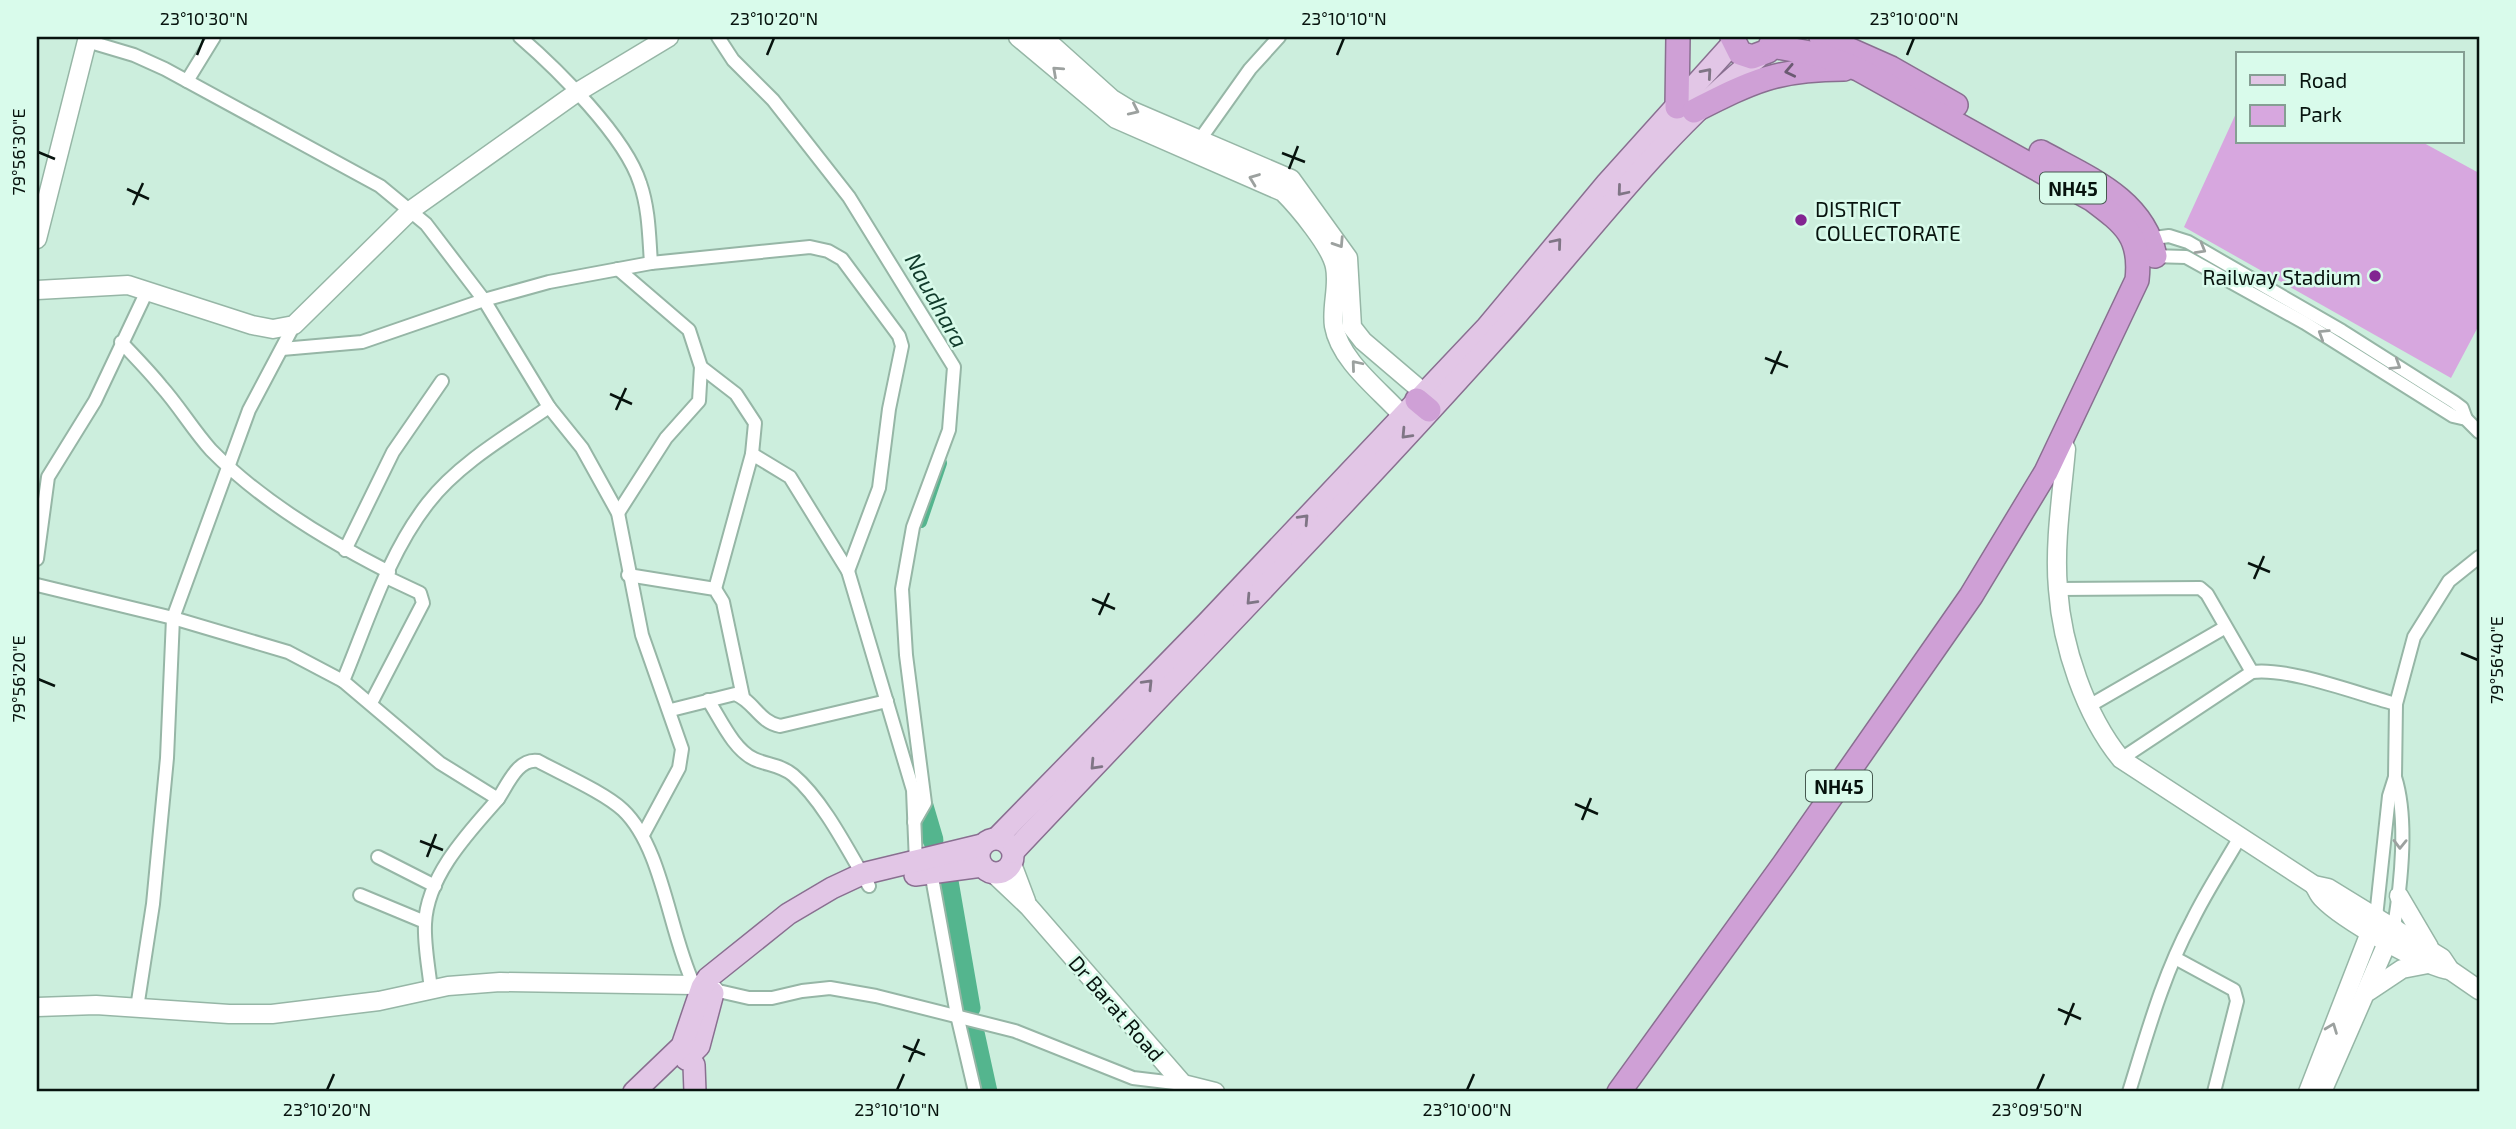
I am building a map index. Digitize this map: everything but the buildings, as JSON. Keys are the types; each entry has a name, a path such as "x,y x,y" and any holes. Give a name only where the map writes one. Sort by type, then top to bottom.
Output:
{"highway":[{"path":"1678,37 1686,109 1773,75 1801,69 1858,69"},
{"name":"NH45","path":"1619,1092 1769,886 1955,618 2046,472 2063,444 2137,280 2145,248 2129,205 2090,179 1891,68 1822,37"},
{"name":"NH45","path":"1728,39 1740,53 1768,46 1821,55 1858,69 2093,200 2115,217 2145,248"}],"main road":[{"path":"1686,109 1728,39"},
{"path":"634,1092 686,1052 704,1033 703,987 804,919 866,880 996,856 1418,404 1487,327 1607,183 1686,109 1768,46"},
{"path":"686,1052 697,1076 695,1092"}],"street":[{"path":"187,81 214,37"},
{"path":"520,37 576,93 629,159 640,181 648,217 651,263"},
{"path":"137,1008 153,904 166,771 173,618 249,410 294,325 411,210 576,93 669,37"},
{"path":"718,37 733,60 773,100 849,197 954,367 949,430 914,527 902,589 906,656 925,803 914,821"},
{"path":"1018,37 1115,119 1190,154 1283,192 1297,206 1335,265 1334,326 1341,344 1353,361 1418,404"},
{"path":"1043,37 1112,99 1278,172 1300,188 1348,258 1352,327 1418,404"},
{"path":"1190,154 1250,69 1279,37"},
{"path":"37,239 88,39 134,55 187,81 338,161 380,186 411,210 484,300 549,407 582,448 618,513 628,575 642,635 671,710 682,749 680,768 644,834"},
{"path":"2145,248 2169,236 2188,242 2263,284 2454,402 2462,408 2466,419 2479,432"},
{"path":"282,349 362,342 484,300 549,282 651,263 810,247 828,251 842,260 899,336 902,346 889,409 879,488 848,571"},
{"path":"2145,248 2186,257 2305,323 2453,416 2466,419"},
{"path":"618,270 689,330 701,366 699,401 666,438 618,513"},
{"path":"37,290 128,285 252,326 272,329 294,325"},
{"path":"37,559 48,477 95,401 147,291"},
{"path":"121,342 161,385 212,450 228,465 292,515 424,597 400,651 371,703"},
{"path":"701,366 736,394 755,423 752,454 715,589 723,602 743,697"},
{"path":"345,550 393,452 442,381"},
{"path":"343,681 408,530 429,501 456,475 549,407"},
{"path":"2063,444 2058,589 2070,649 2103,737 2120,759 2314,885 2322,899 2373,924 2429,957 2442,958 2450,970 2479,990"},
{"path":"752,454 790,477 848,571 913,790 914,821 975,1092"},
{"path":"2308,1092 2373,924 2389,796 2395,777 2396,704 2414,637 2449,581 2479,557"},
{"path":"628,575 715,589"},
{"path":"37,585 173,618 288,652 343,681 440,763 498,799"},
{"path":"2058,589 2200,588 2207,594 2224,628 2252,672"},
{"path":"2090,706 2224,628"},
{"path":"2120,759 2252,672 2265,670 2288,675 2396,704"},
{"path":"671,710 734,694 743,697 769,724 780,726 887,701"},
{"path":"708,700 740,748 753,758 794,775 812,797 866,880"},
{"path":"431,990 425,922 435,886 449,859 522,765 530,760 538,761 622,808 644,834 683,961 703,987"},
{"path":"2322,1092 2391,934 2399,896 2400,794 2395,777"},
{"path":"2129,1092 2158,997 2191,922 2240,837"},
{"name":"Dr Barat Road","path":"996,856 1029,908 1183,1084"},
{"path":"378,857 435,886"},
{"path":"360,895 425,922"},
{"path":"2399,896 2429,957"},
{"path":"2365,993 2402,969 2429,957"},
{"path":"2175,958 2234,990 2237,1001 2214,1092"},
{"path":"37,1007 96,1005 272,1014 500,982 703,987 749,998 772,998 802,990 830,988 957,1015 1015,1031 1133,1078 1183,1084 1215,1092"}],"green space":[{"name":"Railway Stadium","path":"2236,113 2236,144 2426,144 2479,173 2479,325 2451,378 2184,227"}],"waterway":[{"name":"Naudhara","path":"921,522 941,463"},
{"path":"923,806 933,840"},
{"path":"948,881 970,1008"},
{"path":"973,1028 987,1092"}],"place":[{"name":"DISTRICT COLLECTORATE","path":"1801,220"},
{"name":"Railway Stadium","path":"2375,276"}]}
